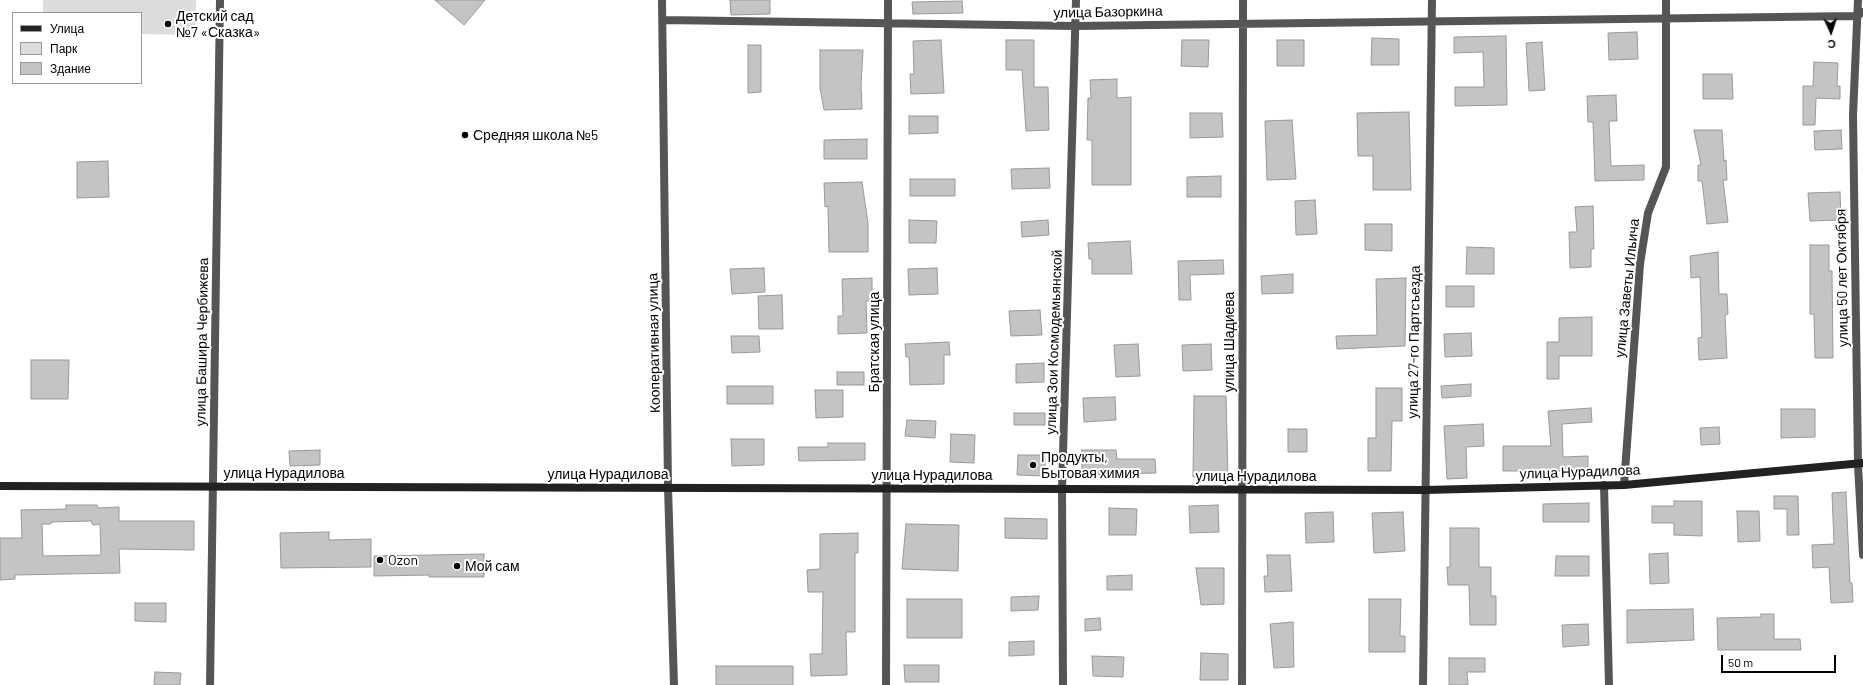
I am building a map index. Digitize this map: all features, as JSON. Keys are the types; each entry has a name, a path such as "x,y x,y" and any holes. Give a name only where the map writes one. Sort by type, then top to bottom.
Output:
{"street":[{"name":"улица Башира Чербижева","path":"210,685 220,0"},
{"name":"Кооперативная улица","path":"662,0 664,20 668,487 674,685"},
{"name":"Братская улица","path":"886,685 888,0"},
{"name":"улица Зои Космодемьянской","path":"1063,685 1062,489 1076,0"},
{"name":"улица Шадиева","path":"1242,685 1243,0"},
{"name":"улица 27-го Партсъезда","path":"1423,685 1432,0"},
{"name":"улица Заветы Ильича","path":"1624,485 1640,264 1648,213 1666,167 1666,0"},
{"name":"улица 50 лет Октября","path":"1858,0 1860,14 1853,115 1863,555"},
{"name":"улица Базоркина","path":"664,20 1076,26 1666,19 1860,14"},
{"name":"улица Нурадилова","path":"0,486 213,485 1062,489 1242,488 1425,490 1624,485 1861,464"},
{"path":"1604,485 1609,685"}],"green space":[{"name":"Детский сад №7 «Сказка»","path":"43,0 196,0 195,35 142,34 142,12 43,12"}],"building":[{"path":"435,0 485,0 464,25"},
{"path":"730,0 770,0 770,14 731,15"},
{"path":"962,1 963,13 913,14 912,2"},
{"path":"1637,32 1638,59 1609,60 1608,33"},
{"path":"1506,36 1507,105 1455,106 1455,87 1484,87 1483,52 1454,53 1454,37"},
{"path":"1372,38 1399,39 1399,65 1371,65"},
{"path":"941,40 944,93 911,94 910,74 914,74 913,41"},
{"path":"1006,40 1034,40 1034,87 1048,87 1049,130 1026,131 1022,70 1006,70"},
{"path":"1182,40 1209,40 1208,67 1181,66"},
{"path":"1277,40 1304,40 1304,66 1277,66"},
{"path":"1542,42 1545,90 1529,91 1526,43"},
{"path":"748,45 761,45 761,92 748,93"},
{"path":"820,50 863,50 861,85 862,109 824,110 820,88"},
{"path":"1814,62 1838,63 1837,86 1840,86 1840,99 1816,98 1815,125 1803,125 1803,86 1813,86"},
{"path":"1703,74 1732,74 1733,99 1703,99"},
{"path":"1117,79 1117,98 1131,97 1131,185 1092,185 1092,140 1087,140 1088,98 1091,98 1090,80"},
{"path":"1616,95 1617,121 1609,121 1611,166 1644,165 1644,180 1595,181 1593,122 1588,122 1587,96"},
{"path":"1409,112 1411,190 1373,190 1373,156 1358,156 1357,113"},
{"path":"1190,113 1222,113 1223,137 1190,138"},
{"path":"909,116 938,116 938,133 909,134"},
{"path":"1292,120 1296,179 1267,180 1265,121"},
{"path":"1694,130 1722,130 1727,180 1723,180 1728,222 1707,224 1702,181 1698,181 1698,165 1701,165"},
{"path":"1841,130 1842,149 1815,150 1814,131"},
{"path":"867,139 867,159 824,159 824,140"},
{"path":"108,161 109,197 77,198 77,162"},
{"path":"1049,168 1050,188 1012,189 1011,169"},
{"path":"1221,176 1221,197 1187,197 1187,177"},
{"path":"910,179 955,179 955,196 910,196"},
{"path":"862,182 868,223 868,252 829,252 828,206 825,207 824,183"},
{"path":"1840,192 1841,220 1810,221 1808,193"},
{"path":"1315,200 1317,234 1296,235 1295,201"},
{"path":"1593,206 1594,249 1591,249 1591,267 1570,268 1569,232 1577,232 1575,207"},
{"path":"909,220 937,221 936,243 909,243"},
{"path":"1048,220 1049,235 1022,237 1021,222"},
{"path":"1365,224 1392,224 1392,251 1365,250"},
{"path":"1130,241 1132,274 1092,274 1092,259 1089,259 1088,243"},
{"path":"1810,245 1829,245 1829,271 1832,271 1833,358 1815,358 1814,314 1810,314"},
{"path":"1467,247 1494,248 1494,274 1466,274"},
{"path":"1718,252 1719,294 1727,294 1728,314 1725,315 1727,358 1699,360 1698,338 1702,337 1700,277 1691,278 1690,256"},
{"path":"1223,260 1224,274 1190,275 1191,300 1179,300 1178,261"},
{"path":"764,268 765,292 732,294 730,269"},
{"path":"937,268 938,294 909,295 908,269"},
{"path":"1293,274 1293,293 1262,294 1261,276"},
{"path":"872,278 872,301 866,301 867,333 838,334 838,316 843,316 842,279"},
{"path":"1406,278 1405,346 1337,349 1336,336 1377,335 1376,279"},
{"path":"1446,286 1474,286 1474,307 1446,307"},
{"path":"782,295 783,329 759,329 758,296"},
{"path":"1040,310 1042,335 1011,336 1009,311"},
{"path":"1592,317 1592,356 1559,356 1559,379 1547,379 1547,342 1559,342 1559,318"},
{"path":"1471,333 1472,356 1445,357 1444,334"},
{"path":"731,336 759,336 760,352 732,353"},
{"path":"949,342 950,355 944,355 944,384 910,385 909,357 906,357 905,344"},
{"path":"1138,344 1140,376 1116,377 1114,345"},
{"path":"1211,344 1212,370 1183,371 1182,345"},
{"path":"31,360 69,360 68,399 31,399"},
{"path":"1044,363 1044,382 1016,383 1016,364"},
{"path":"837,372 864,372 864,385 837,385"},
{"path":"1471,384 1471,396 1442,398 1441,386"},
{"path":"727,386 773,386 773,404 727,404"},
{"path":"1376,388 1402,388 1402,421 1392,421 1391,471 1368,471 1368,438 1376,438"},
{"path":"815,390 843,390 843,417 816,418"},
{"path":"1194,396 1226,396 1228,477 1193,477"},
{"path":"1115,397 1116,420 1084,422 1083,398"},
{"path":"1591,408 1592,422 1562,424 1563,457 1588,456 1588,471 1503,471 1503,446 1551,446 1548,411"},
{"path":"1781,409 1815,409 1815,437 1781,438"},
{"path":"1014,413 1045,413 1045,425 1014,425"},
{"path":"907,420 936,421 935,438 905,436"},
{"path":"1483,424 1484,446 1466,447 1467,478 1447,479 1444,426"},
{"path":"1719,427 1720,444 1701,445 1700,428"},
{"path":"1288,429 1307,429 1307,452 1288,452"},
{"path":"951,434 975,435 974,463 950,462"},
{"path":"731,439 764,439 764,465 732,466"},
{"path":"828,443 865,443 865,460 799,461 798,447 828,447"},
{"path":"320,450 320,465 290,466 289,451"},
{"path":"1082,450 1116,450 1117,459 1155,459 1156,473 1082,475"},
{"path":"1018,455 1045,455 1045,476 1017,475"},
{"path":"1846,492 1850,583 1852,583 1853,602 1831,603 1829,567 1813,568 1812,545 1834,544 1832,493"},
{"path":"1774,496 1798,496 1799,535 1787,535 1787,509 1774,509"},
{"path":"1674,501 1702,501 1702,536 1674,535 1674,523 1652,523 1652,506 1674,506"},
{"path":"1589,503 1589,522 1543,522 1543,504"},
{"path":"66,505 97,505 98,508 119,507 119,521 194,521 194,550 119,549 120,573 15,575 15,579 0,580 0,538 22,538 21,510 66,509","holes":["91,521 93,525 100,524 101,555 43,556 42,524 51,524 51,522"]},
{"path":"1218,505 1219,532 1190,533 1189,506"},
{"path":"1109,508 1137,509 1136,535 1109,535"},
{"path":"1737,511 1759,511 1760,541 1738,542"},
{"path":"1333,512 1334,542 1306,543 1305,513"},
{"path":"1403,512 1405,551 1374,553 1372,513"},
{"path":"1005,518 1047,519 1047,539 1005,538"},
{"path":"906,524 959,525 958,571 902,569"},
{"path":"1450,528 1479,528 1479,567 1491,567 1491,596 1496,596 1496,625 1470,625 1469,585 1448,585 1447,567 1450,567"},
{"path":"329,532 329,540 371,539 371,567 281,568 280,533"},
{"path":"858,533 858,553 855,553 855,632 846,632 847,675 811,676 810,654 822,654 823,592 808,592 807,570 820,569 820,534"},
{"path":"1668,553 1669,583 1650,584 1649,554"},
{"path":"484,554 484,577 429,577 429,575 374,576 374,556"},
{"path":"1267,555 1290,555 1292,591 1265,592 1264,576 1268,576"},
{"path":"1556,556 1589,556 1589,576 1555,576"},
{"path":"1196,568 1224,568 1224,604 1201,605"},
{"path":"1132,575 1132,590 1107,590 1107,576"},
{"path":"1039,596 1038,610 1011,611 1011,597"},
{"path":"907,599 962,599 962,638 907,638"},
{"path":"1369,599 1401,599 1400,636 1405,636 1405,652 1369,652"},
{"path":"135,603 166,603 166,622 135,621"},
{"path":"1693,609 1694,640 1627,643 1627,610"},
{"path":"1761,614 1774,614 1774,639 1800,639 1801,650 1718,650 1717,618 1761,617"},
{"path":"1100,618 1101,630 1085,631 1085,619"},
{"path":"1293,622 1294,667 1274,668 1270,624"},
{"path":"1588,624 1589,645 1563,647 1562,625"},
{"path":"1034,641 1034,655 1009,656 1009,642"},
{"path":"1201,653 1228,654 1228,680 1200,680"},
{"path":"1092,656 1124,657 1123,677 1093,676"},
{"path":"1449,658 1485,658 1485,672 1467,672 1468,685 1449,685"},
{"path":"904,665 939,665 939,682 905,682"},
{"path":"716,666 793,666 793,685 716,685"},
{"path":"155,672 181,673 180,685 154,685"}],"place":[{"name":"Детский сад №7 «Сказка»","path":"168,24"},
{"name":"Средняя школа №5","path":"465,135"},
{"name":"Продукты, Бытовая химия","path":"1033,465"},
{"name":"Ozon","path":"380,560"},
{"name":"Мой сам","path":"457,566"}]}
